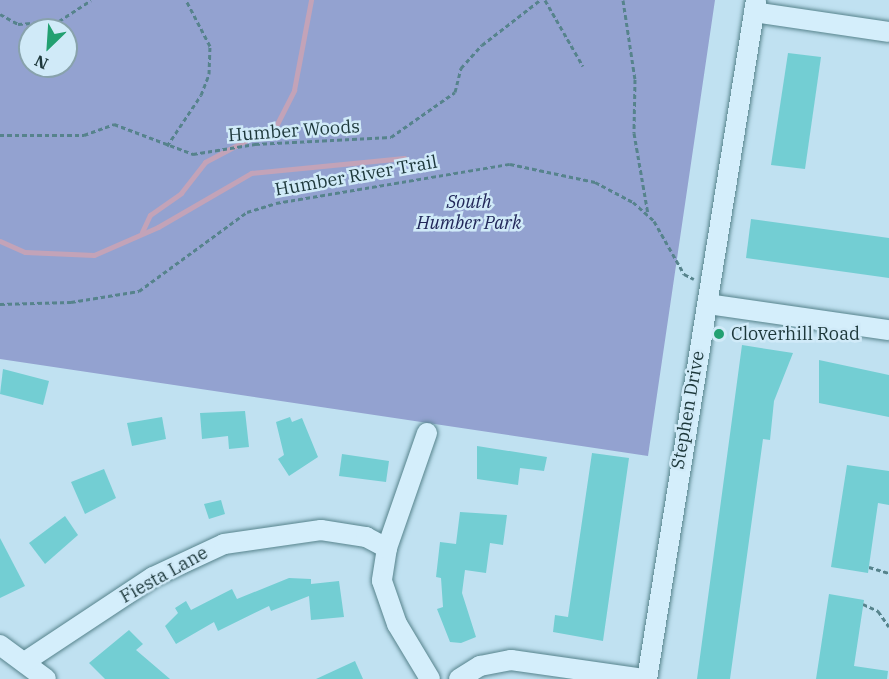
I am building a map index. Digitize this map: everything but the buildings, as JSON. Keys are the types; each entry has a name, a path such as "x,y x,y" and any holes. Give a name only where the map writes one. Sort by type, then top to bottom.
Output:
{"street":[{"path":"755,6 889,32"},
{"name":"Stephen Drive","path":"645,679 755,6"},
{"path":"708,304 889,330"},
{"path":"427,433 387,548 383,594 430,679"},
{"name":"Fiesta Lane","path":"26,661 153,577 224,544 321,530 366,537 387,548"},
{"path":"0,645 26,661 46,679"},
{"path":"459,679 495,662 538,671 645,679"}],"path":[{"path":"0,14 18,24 59,21 92,0"},
{"path":"167,146 201,95 209,74 210,46 186,0"},
{"name":"Humber Woods","path":"0,135 84,135 114,124 167,146 194,154 255,144 391,137 455,92 461,68 482,45 540,0"},
{"path":"545,0 583,66"},
{"path":"623,0 635,79 634,134 648,214"},
{"name":"Humber River Trail","path":"0,304 71,302 139,291 247,212 488,165 537,168 595,182 648,214 684,274 697,280"},
{"path":"868,567 889,573"},
{"path":"863,604 878,610 889,627"}],"green space":[{"name":"South Humber Park","path":"0,0 715,0 648,456 0,359"}],"waterway":[{"path":"142,232 150,215 181,193 205,162 277,124 294,90 311,0"},
{"path":"0,241 25,252 94,255 158,227 251,173 404,158"}],"place":[{"name":"Cloverhill Road","path":"719,334"}]}
